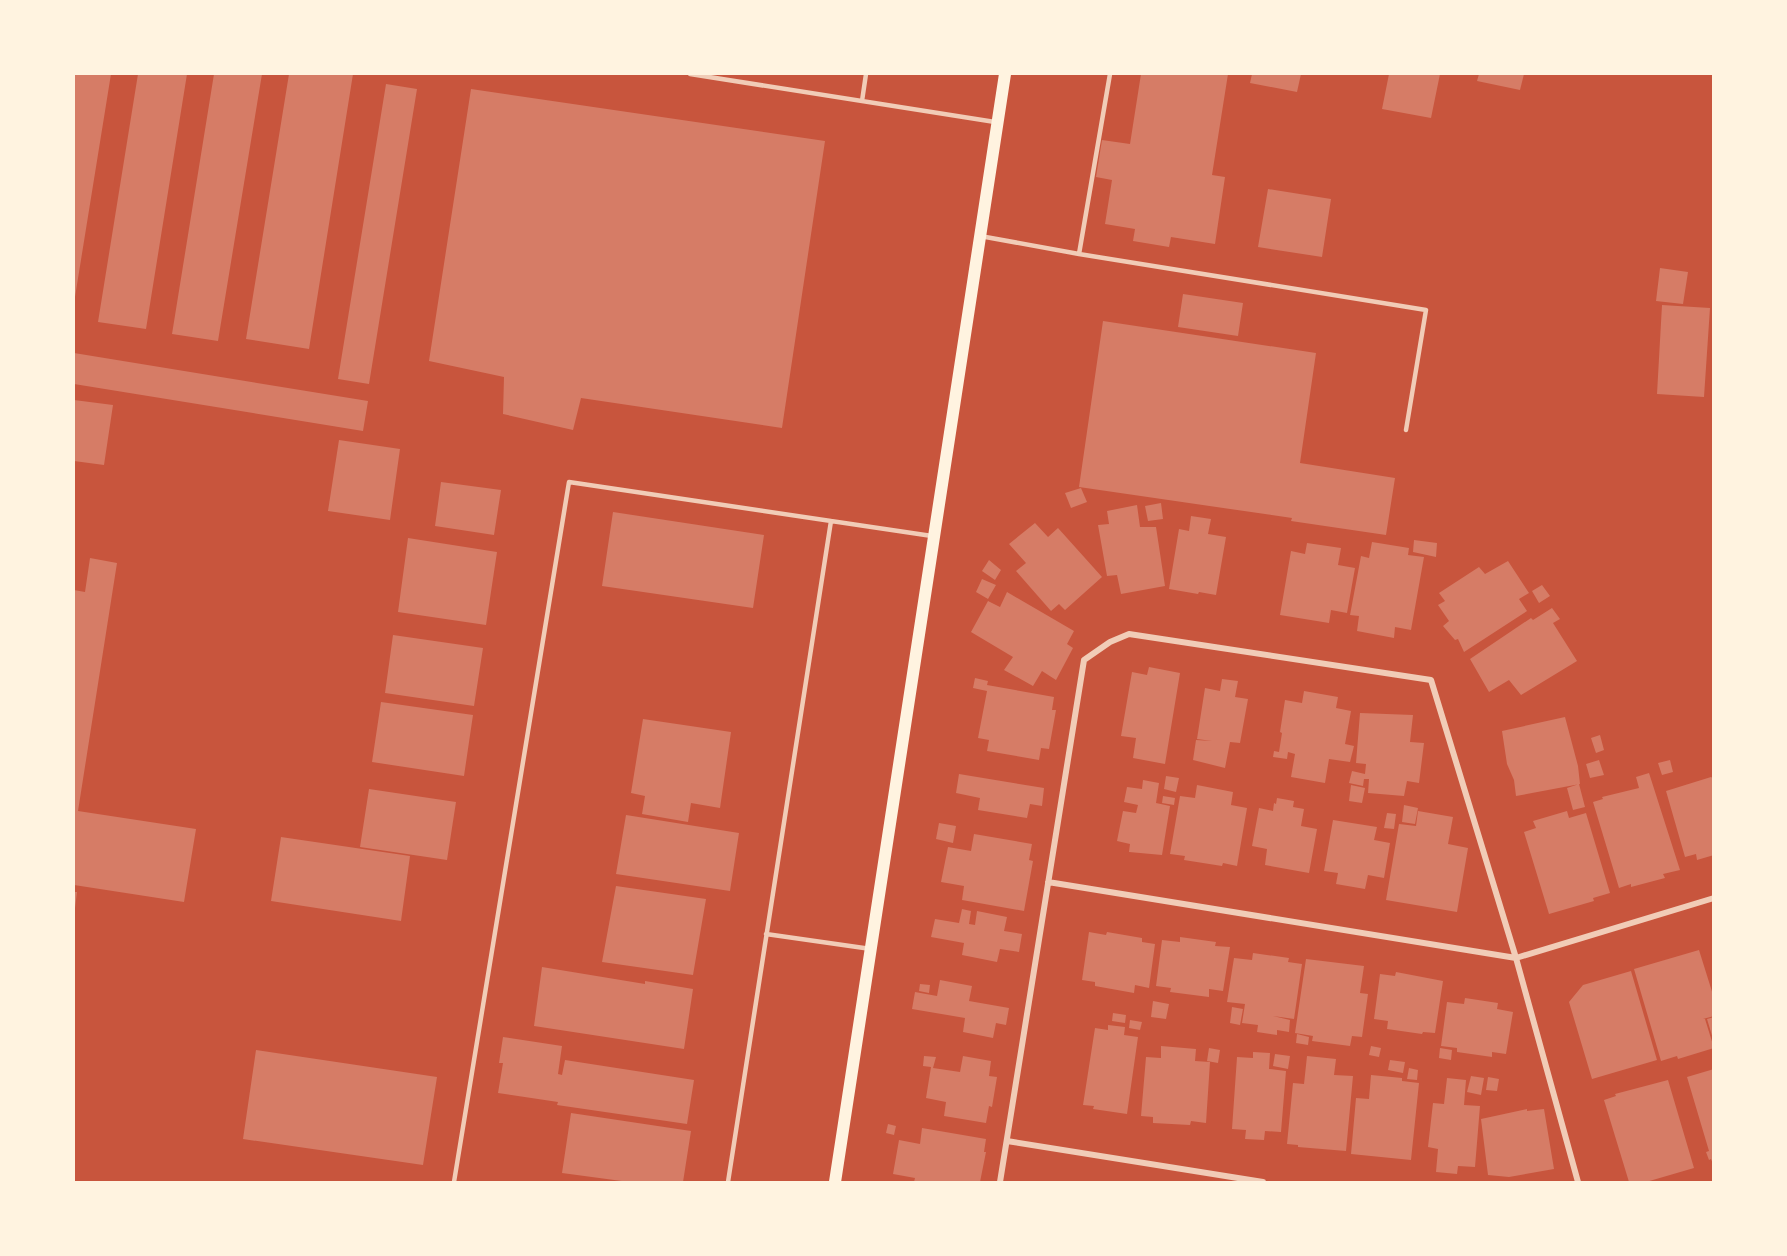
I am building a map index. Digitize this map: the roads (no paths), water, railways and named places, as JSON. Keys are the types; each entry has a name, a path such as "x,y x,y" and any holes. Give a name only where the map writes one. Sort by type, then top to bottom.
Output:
{"main road":[{"path":"835,1182 1005,74"}],"street":[{"path":"1000,1182 1083,660 1110,642 1129,634 1431,680 1516,958 1578,1182"},
{"path":"1048,882 1516,958 1713,898"},
{"path":"1007,1141 1263,1182"}],"lane":[{"path":"690,74 998,122"},
{"path":"862,101 866,74"},
{"path":"1079,254 1110,74"},
{"path":"980,236 1426,310 1406,430"},
{"path":"454,1182 569,482 934,536"},
{"path":"728,1182 831,520"},
{"path":"766,934 871,949"}]}
